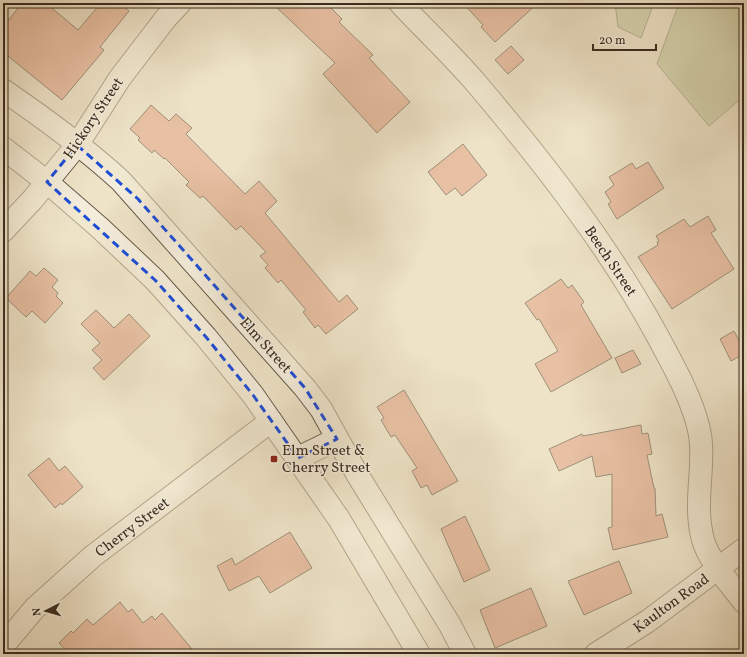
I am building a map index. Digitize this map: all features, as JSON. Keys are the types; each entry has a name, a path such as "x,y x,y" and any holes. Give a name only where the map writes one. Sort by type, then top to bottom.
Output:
{"street":[{"name":"Hickory Street","path":"3,231 33,199 77,145 120,78 166,18 180,3"},
{"name":"Beech Street","path":"400,3 476,83 524,142 574,207 613,262 641,306 676,371 696,418 701,443 698,517 704,542 718,568 744,602"},
{"name":"Elm Street","path":"3,90 42,116 105,166 138,199 237,313 305,388 321,410 357,474 450,625 465,654"},
{"path":"3,148 47,182 100,228 155,280 206,336 253,395 339,519 419,654"},
{"name":"Cherry Street","path":"3,646 35,608 93,556 271,421"},
{"path":"298,458 337,439"},
{"name":"Kaulton Road","path":"596,654 648,621 744,549"}],"highlighted area":[{"path":"77,145 138,199 305,388 337,439 298,458 253,395 206,337 155,280 47,182"}],"green space":[{"path":"615,3 654,3 641,38 618,27"},
{"path":"679,3 744,3 744,96 709,126 657,64"}],"building":[{"path":"22,3 46,3 78,30 101,3 120,3 129,11 100,47 104,50 62,100 3,52 3,27"},
{"path":"272,3 326,3 342,19 339,22 373,55 369,58 410,102 377,133 323,74 335,63"},
{"path":"463,3 538,3 495,42 481,27 483,25"},
{"path":"511,46 524,60 508,74 495,60"},
{"path":"151,105 169,121 176,114 192,128 186,134 245,194 259,181 277,201 265,213 339,302 347,295 358,309 326,334 318,325 315,328 303,312 306,310 281,280 278,283 265,268 268,265 260,256 266,252 241,226 236,230 203,196 200,198 186,185 189,182 165,158 164,159 154,150 152,153 138,140 140,138 130,129"},
{"path":"463,144 487,175 462,196 455,188 446,195 428,172"},
{"path":"648,162 664,188 617,219 608,204 611,202 605,192 614,185 609,177 632,163 636,169"},
{"path":"708,216 716,230 711,233 734,269 672,309 638,257 658,245 657,242 659,241 656,236 684,219 690,227"},
{"path":"44,268 58,280 52,287 58,293 56,296 63,303 45,323 32,311 26,317 6,298 30,271 36,276"},
{"path":"561,279 568,288 572,285 584,302 581,305 612,358 551,392 535,364 558,351 539,319 537,320 525,303"},
{"path":"96,310 114,328 129,314 150,336 104,380 93,368 102,360 92,350 100,343 81,324"},
{"path":"734,331 744,350 744,354 731,361 720,339"},
{"path":"633,350 641,364 622,373 615,358"},
{"path":"404,390 458,481 432,495 427,485 421,488 412,471 417,468 395,435 391,437 381,420 384,418 377,407"},
{"path":"641,425 642,434 648,433 652,454 647,455 655,488 656,516 662,514 668,537 613,550 608,528 612,527 612,474 596,477 592,456 559,471 549,449 582,434 583,436"},
{"path":"49,458 59,471 65,466 83,487 62,505 61,503 55,508 28,475"},
{"path":"465,516 490,570 464,582 441,529"},
{"path":"290,532 312,568 270,593 259,576 229,591 217,566 232,558 235,565"},
{"path":"619,561 632,593 584,615 568,581"},
{"path":"531,588 547,626 495,648 480,610"},
{"path":"120,602 128,612 132,609 143,623 152,616 155,620 162,613 196,654 69,654 59,643 71,631 73,633 87,619 93,625"}],"place":[{"name":"Elm Street & Cherry Street","path":"274,459"}]}
